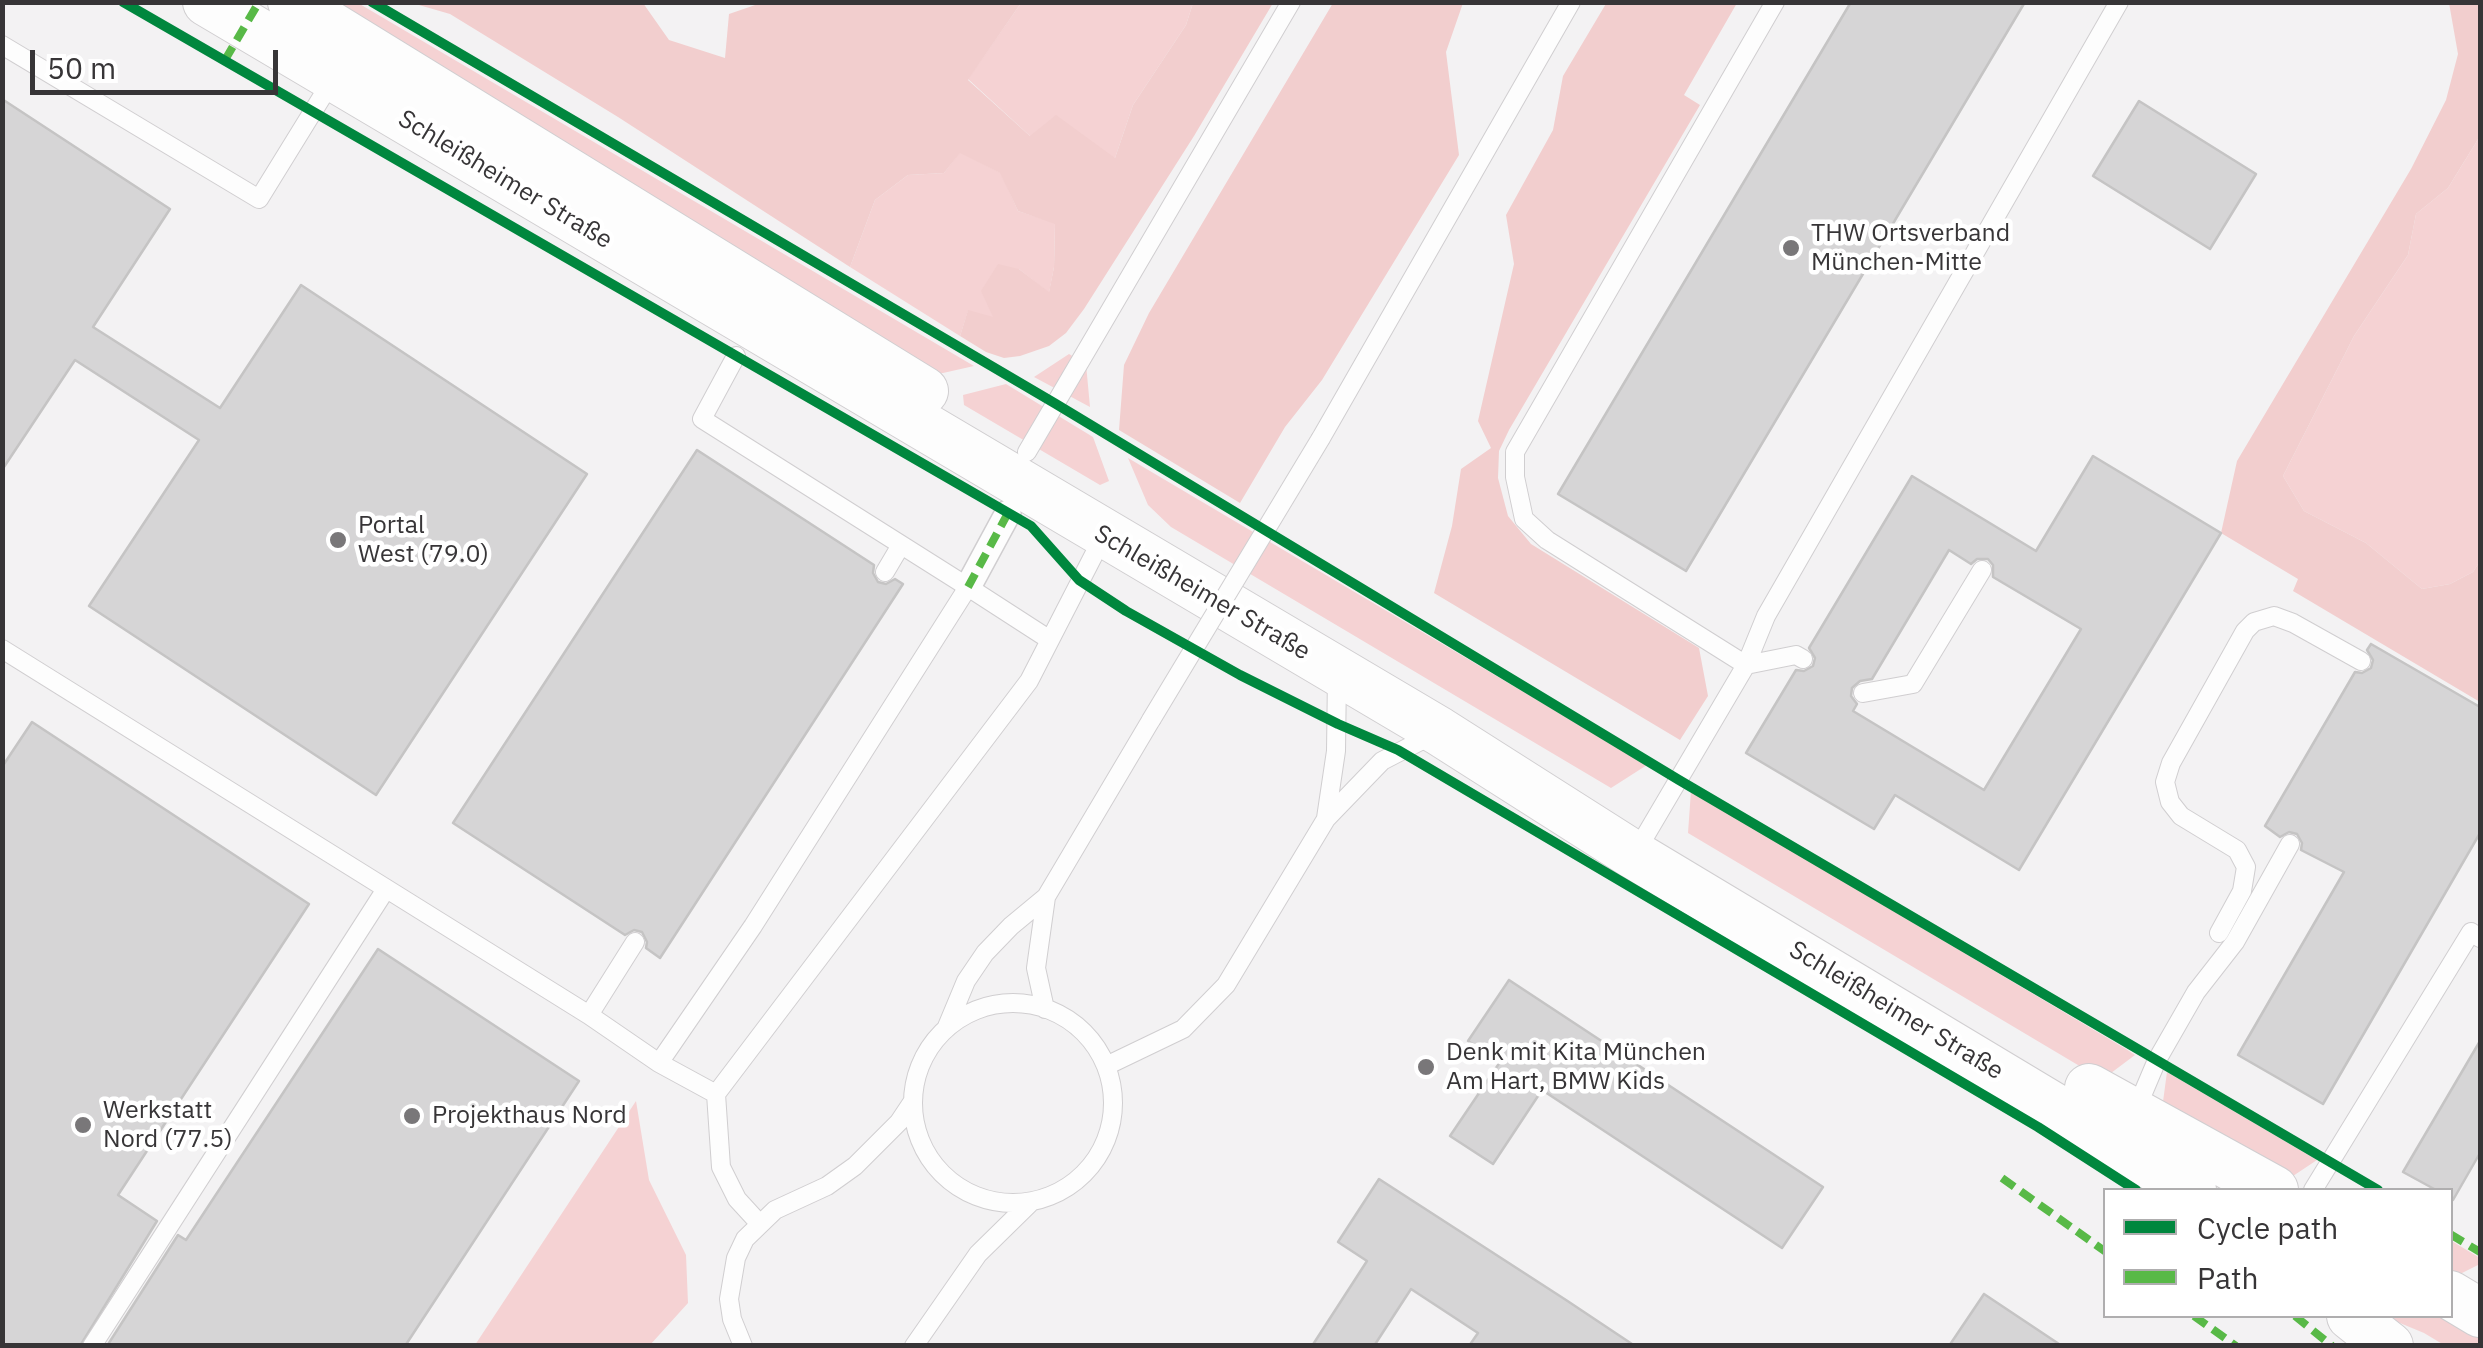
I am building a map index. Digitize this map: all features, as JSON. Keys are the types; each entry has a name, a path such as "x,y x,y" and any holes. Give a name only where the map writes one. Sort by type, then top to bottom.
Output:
{"main road":[{"name":"Schleißheimer Straße","path":"207,2 1439,732 1642,842"},
{"name":"Schleißheimer Straße","path":"292,2 1028,452 1642,842 2126,1129 2269,1188"},
{"name":"Schleißheimer Straße","path":"2126,1129 2190,1188"},
{"path":"2354,1318 2389,1346"}],"street":[{"path":"968,587 1008,514"}],"lane":[{"path":"1028,452 1291,2"},
{"path":"946,1030 966,980 985,953 1046,897 1320,438 1572,2"},
{"path":"1775,2 1515,452 1515,477 1524,519 1547,540 1746,664 1796,655 1803,659"},
{"path":"1642,842 1746,664 1766,616 2119,2"},
{"path":"2,45 260,198 333,78"},
{"path":"736,356 702,418 1050,640"},
{"path":"758,1222 738,1199 721,1167 716,1094 1029,681 1104,535"},
{"path":"885,572 901,545"},
{"path":"1863,693 1913,684 1982,570"},
{"path":"659,1062 753,926 968,587"},
{"path":"2227,938 2246,867 2237,850 2181,816 2170,802 2165,782 2170,763 2254,622 2274,616 2284,619 2361,661"},
{"path":"2,649 716,1094"},
{"path":"1326,818 1336,752 1337,672"},
{"path":"1106,1066 1182,1029 1226,984 1326,818 1382,760 1439,732"},
{"path":"2126,1129 2157,1060 2227,938 2290,844"},
{"path":"92,1346 386,890"},
{"path":"1045,1008 1036,968 1046,897"},
{"path":"2315,1188 2470,932 2480,938"},
{"path":"589,1015 636,942"},
{"path":"743,1346 732,1319 730,1278 736,1258 758,1222 793,1200 827,1186 855,1166 899,1122 913,1101 920,1066 928,1050 967,1014 1019,1004 1045,1008 1061,1016 1084,1034 1106,1066 1112,1104 1104,1143 1095,1160 1074,1182 1030,1202 992,1201 964,1191 948,1179 922,1144 913,1101"},
{"path":"914,1346 967,1268 1030,1202"}],"shaded area":[{"path":"1607,2 1737,3 1684,95 1700,105 1509,430 1499,451 1498,478 1508,516 1531,544 1699,648 1708,696 1680,740 1434,593 1452,526 1461,469 1491,448 1478,421 1514,264 1506,215 1553,130 1563,76"},
{"path":"334,3 358,3 974,366 921,373"},
{"path":"412,3 643,3 669,40 725,58 729,14 761,3 1021,3 968,80 1030,136 1056,115 1115,158 1133,105 1186,25 1193,3 1273,3 1194,136 1066,333 1049,346 1004,358 960,336 968,310 993,317 981,291 998,264 1019,269 1049,292 1055,224 1018,211 1000,173 960,153 944,173 908,175 875,200 850,267 450,14"},
{"path":"1021,3 1193,3 1186,25 1133,105 1115,158 1030,136 968,79"},
{"path":"1333,3 1463,3 1446,52 1459,155 1322,380 1285,427 1240,503 1119,430 1124,365 1149,313"},
{"path":"2449,3 2480,3 2480,136 2448,188 2416,214 2408,255 2354,336 2283,476 2304,511 2366,543 2422,589 2450,584 2473,572 2480,561 2480,702 2293,591 2298,579 2221,533 2237,461 2411,169 2446,100 2458,54"},
{"path":"2480,136 2480,561 2473,572 2450,584 2422,589 2366,543 2304,511 2283,476 2354,336 2408,255 2416,214 2448,188"},
{"path":"960,152 1001,173 1018,211 1055,223 1049,293 1019,269 994,318 968,311 960,336 850,267 875,200 908,175 944,173"},
{"path":"1069,354 1086,364 1090,407 1034,377"},
{"path":"1006,384 1093,437 1109,481 1100,485 964,405 963,395"},
{"path":"1128,458 1647,765 1611,788 1171,527 1148,505"},
{"path":"1691,791 2135,1055 2107,1076 2093,1074 1688,833"},
{"path":"2167,1072 2317,1160 2290,1178 2162,1109"},
{"path":"636,1101 649,1180 686,1255 688,1303 650,1345 475,1345"},
{"path":"2453,1242 2480,1258 2480,1264 2456,1276"},
{"path":"2388,1318 2453,1318 2480,1331 2480,1345 2444,1345"}],"building":[{"name":"THW Ortsverband München-Mitte","path":"1851,2 2025,2 1686,571 1558,494"},
{"name":"Portal West (79.0)","path":"2,99 170,209 93,327 220,408 301,285 587,474 376,795 89,606 199,440 75,360 2,470"},
{"path":"2139,101 2256,174 2210,249 2093,176"},
{"path":"697,450 874,565 878,582 886,584 895,579 903,584 660,958 646,948 642,932 634,930 625,935 453,823"},
{"path":"2093,456 2221,533 2019,870 1895,795 1874,829 1746,753 1796,670 1813,666 1815,658 1809,648 1912,476 2036,551","holes":["1949,550 1971,564 1977,559 1988,559 1993,565 1993,577 2081,629 1984,790 1853,711 1857,704 1851,696 1852,688 1860,681 1872,679"]},
{"path":"2371,644 2480,707 2480,833 2323,1104 2238,1055 2344,872 2301,850 2297,834 2289,832 2280,837 2265,826 2355,672 2371,668 2373,660 2367,650"},
{"name":"Werkstatt Nord (77.5)","path":"32,722 309,904 118,1195 157,1221 80,1346 2,1346 2,767"},
{"name":"Projekthaus Nord","path":"378,949 579,1081 405,1346 107,1346 178,1235 186,1240"},
{"path":"1509,980 1823,1187 1782,1248 1542,1090 1493,1164 1450,1136 1500,1062 1468,1041"},
{"path":"2480,1041 2480,1153 2453,1200 2453,1188 2432,1188 2403,1172"},
{"path":"1379,1179 1635,1346 1469,1346 1478,1333 1411,1289 1374,1346 1312,1346 1367,1261 1338,1242"},
{"path":"1984,1294 2062,1346 1949,1346"}],"marked path":[{"path":"225,60 259,2"},
{"path":"968,587 1008,513"},
{"path":"2002,1178 2103,1250"},
{"path":"2453,1236 2480,1252"},
{"path":"2197,1318 2236,1346"},
{"path":"2297,1318 2332,1346"}],"cycle path":[{"path":"123,2 1031,526 1079,580 1126,611 1240,675 1398,750 2038,1127 2133,1188"},
{"path":"372,2 1056,404 1679,780 2375,1188"}],"place":[{"name":"THW Ortsverband München-Mitte","path":"1791,248"},
{"name":"Portal West (79.0)","path":"338,540"},
{"name":"Denk mit Kita München Am Hart, BMW Kids","path":"1426,1067"},
{"name":"Projekthaus Nord","path":"412,1116"},
{"name":"Werkstatt Nord (77.5)","path":"83,1125"}]}
